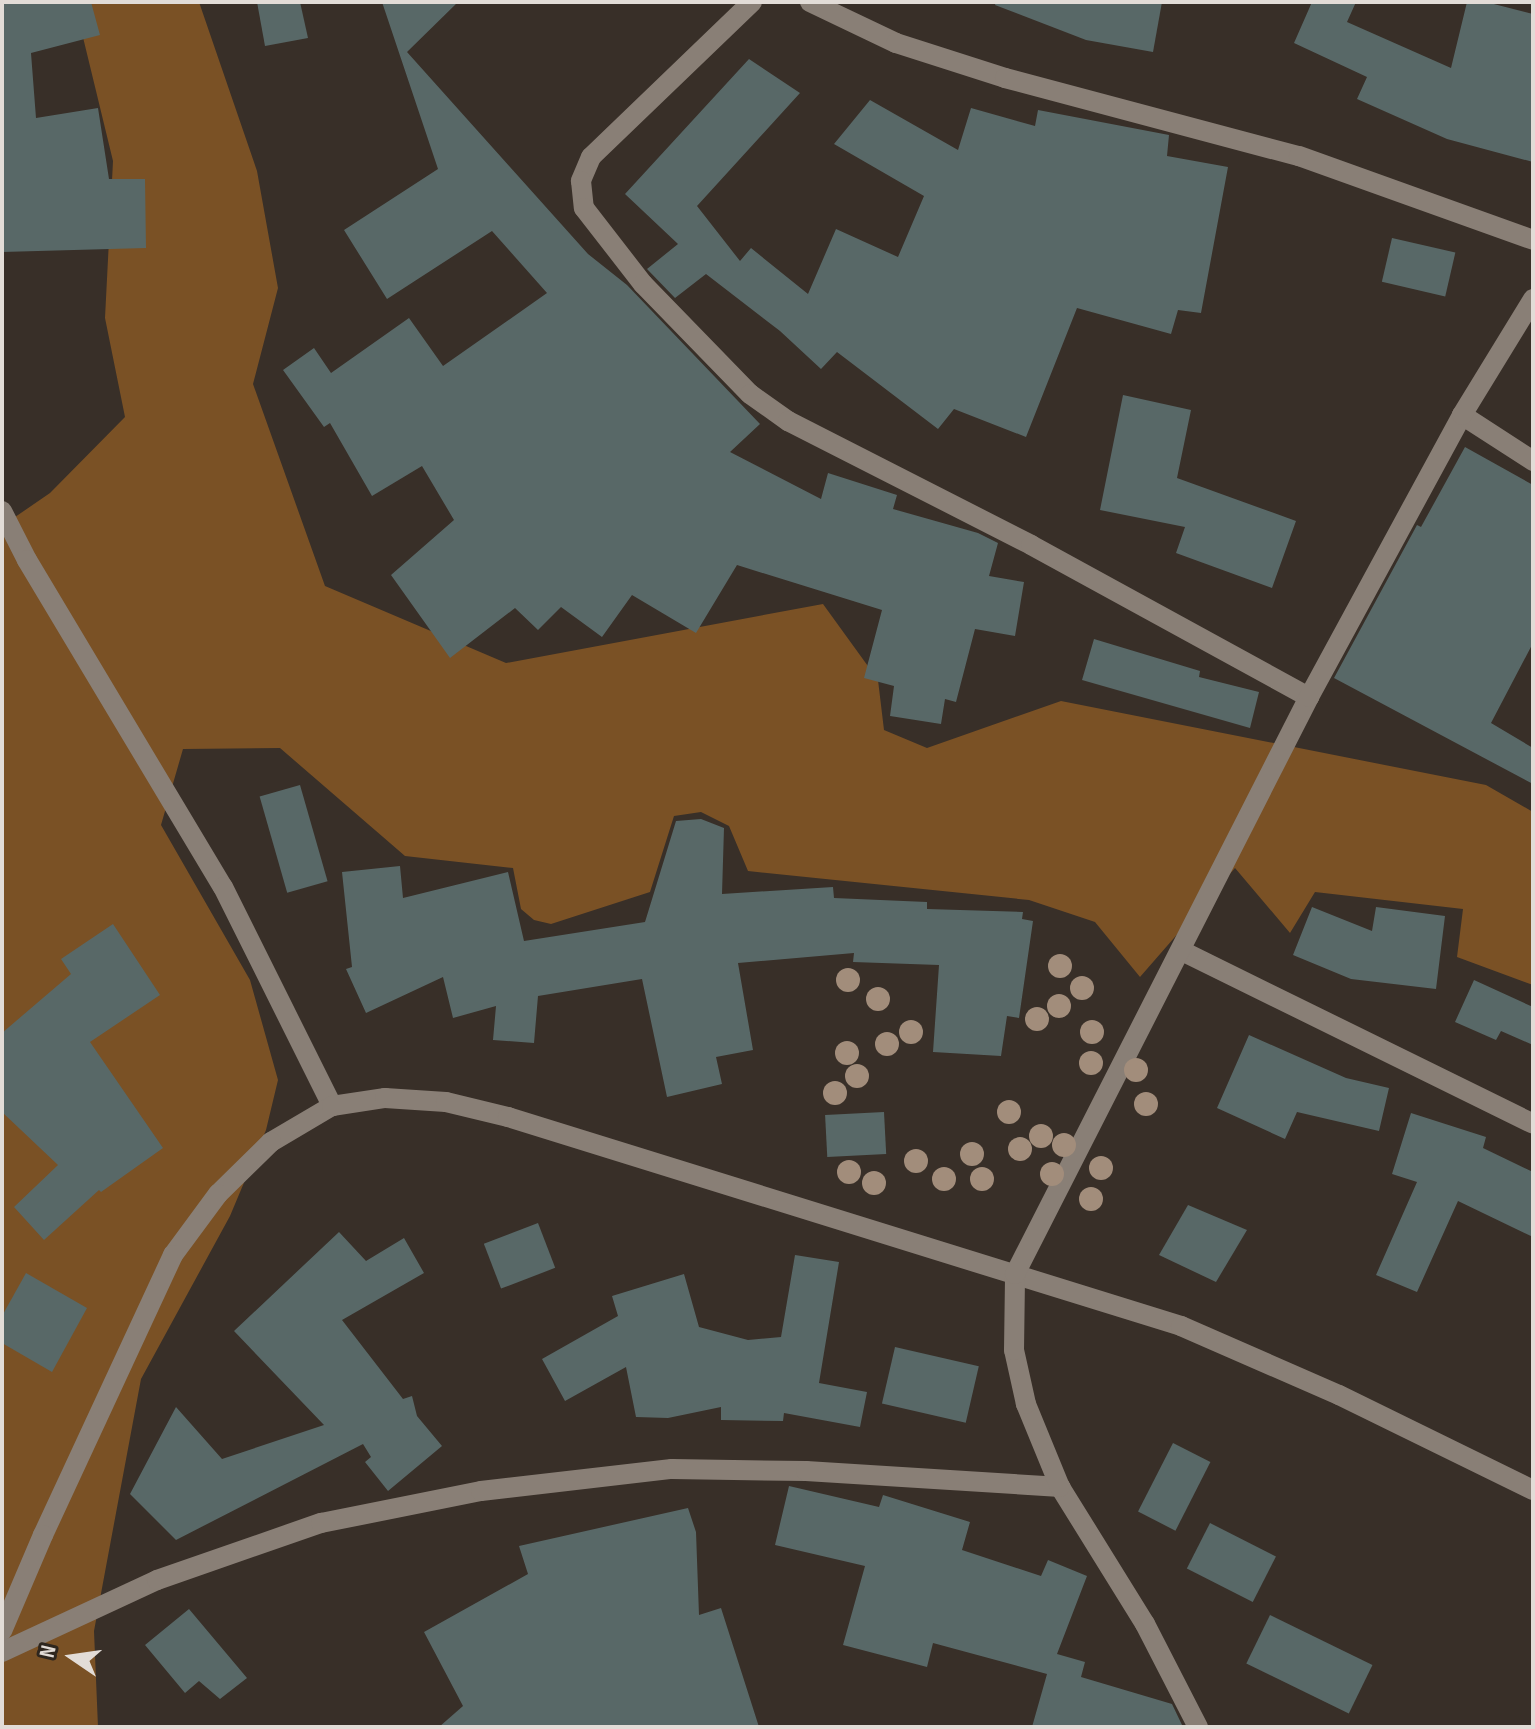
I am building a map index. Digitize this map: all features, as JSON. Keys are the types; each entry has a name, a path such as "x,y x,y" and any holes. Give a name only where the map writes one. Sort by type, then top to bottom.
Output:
{"street":[{"path":"752,2 591,157 581,181 584,208 643,284 750,394 788,421 1031,545 1309,697"},
{"path":"810,2 923,52 1005,78 1299,156 1533,240"},
{"path":"1198,1727 1145,1624 1060,1487 1023,1391 1014,1350 1015,1274 1309,697 1462,415 1533,299"},
{"path":"1462,415 1533,461"},
{"path":"2,511 35,573 223,887 332,1106"},
{"path":"1182,951 1533,1124"},
{"path":"2,1631 43,1535 173,1255 218,1194 271,1142 332,1106 385,1098 446,1102 508,1117 1181,1326 1339,1395 1533,1490"},
{"path":"2,1652 157,1580 306,1528 481,1491 672,1469 806,1471 1060,1487"}],"shaded area":[{"path":"78,2 199,2 257,171 278,288 253,384 325,586 506,663 823,604 878,680 884,730 927,748 1061,701 1486,785 1533,812 1533,985 1457,957 1463,909 1315,892 1290,933 1235,868 1140,977 1095,922 1029,900 748,871 729,826 701,812 674,816 650,892 551,924 534,920 521,909 513,868 405,856 280,748 183,749 161,825 250,980 278,1080 266,1130 230,1216 141,1379 94,1631 98,1727 2,1727 2,526 50,493 125,417 105,318 113,161 80,25"}],"building":[{"path":"2,2 91,2 100,35 31,53 36,118 98,108 109,179 145,179 146,248 2,252"},
{"path":"257,2 300,2 308,38 265,46"},
{"path":"382,2 458,2 407,52 588,254 627,285 760,424 730,452 821,499 828,473 897,495 893,509 978,533 998,543 989,576 1024,582 1015,636 975,629 956,702 945,699 941,724 890,716 894,686 864,678 882,610 737,565 696,633 632,595 602,637 561,607 538,630 515,608 450,658 391,575 454,520 422,466 372,496 330,423 324,427 283,370 314,348 331,373 409,318 443,366 547,293 492,231 387,299 344,230 438,169"},
{"path":"996,2 1162,2 1153,52 1086,40 995,5"},
{"path":"1312,2 1356,2 1347,22 1451,68 1467,2 1486,2 1533,14 1533,162 1447,139 1357,99 1367,77 1294,43"},
{"path":"749,59 800,93 697,206 740,261 751,248 808,294 836,229 898,257 924,196 834,144 870,100 958,150 971,108 1035,126 1038,110 1169,135 1167,156 1228,167 1201,313 1178,310 1171,334 1077,308 1026,437 954,409 938,429 837,352 821,369 780,331 706,274 675,298 647,269 678,244 625,194"},
{"path":"1392,238 1455,253 1445,296 1382,282"},
{"path":"1123,395 1191,410 1177,478 1296,521 1272,588 1176,553 1185,527 1100,510"},
{"path":"1465,447 1533,485 1533,643 1491,723 1533,748 1533,784 1334,678 1417,525 1421,527"},
{"path":"1094,639 1200,671 1199,677 1259,692 1250,728 1082,680"},
{"path":"300,785 328,881 287,893 260,797"},
{"path":"701,819 724,828 722,894 833,887 834,898 927,902 927,909 1023,912 1022,919 1033,921 1019,1018 1007,1016 1001,1056 933,1052 939,965 853,962 854,953 738,963 753,1050 716,1057 722,1084 667,1097 642,979 538,996 534,1043 493,1040 496,1006 453,1018 443,977 366,1013 346,969 352,967 342,872 400,866 403,898 508,872 524,941 645,922 676,821"},
{"path":"1312,907 1372,931 1376,907 1445,916 1436,989 1351,979 1293,955"},
{"path":"113,924 160,995 90,1042 163,1148 101,1192 99,1190 44,1240 14,1207 58,1165 2,1112 2,1033 71,974 61,959"},
{"path":"1474,980 1533,1007 1533,1045 1501,1031 1496,1040 1455,1022"},
{"path":"1249,1035 1346,1078 1389,1088 1379,1131 1297,1112 1285,1139 1217,1108"},
{"path":"884,1112 886,1154 827,1157 825,1115"},
{"path":"1411,1113 1486,1137 1483,1148 1533,1172 1533,1237 1458,1201 1417,1292 1376,1275 1417,1182 1392,1174"},
{"path":"1188,1205 1247,1230 1216,1282 1159,1255"},
{"path":"538,1223 555,1268 501,1289 484,1244"},
{"path":"339,1232 366,1261 404,1238 424,1273 342,1320 403,1399 412,1396 417,1416 442,1446 388,1491 365,1462 371,1457 363,1444 176,1540 130,1494 176,1407 222,1459 324,1425 234,1331"},
{"path":"795,1255 839,1262 819,1383 867,1392 860,1427 784,1413 783,1421 721,1420 721,1407 668,1418 636,1417 626,1367 565,1401 542,1359 618,1316 612,1296 684,1274 699,1327 748,1340 781,1337"},
{"path":"26,1273 87,1308 52,1372 2,1343 2,1316"},
{"path":"895,1347 979,1366 966,1423 882,1404"},
{"path":"1173,1443 1210,1462 1175,1531 1138,1512"},
{"path":"789,1486 879,1507 883,1495 970,1522 962,1550 1041,1576 1048,1560 1087,1576 1057,1654 1085,1662 1081,1677 1172,1704 1183,1727 1032,1727 1047,1674 933,1643 927,1667 843,1645 865,1566 775,1545"},
{"path":"688,1508 696,1532 699,1615 721,1608 759,1727 439,1727 463,1706 424,1632 528,1574 519,1546"},
{"path":"1210,1523 1276,1557 1253,1602 1187,1568"},
{"path":"189,1609 247,1678 220,1699 199,1681 185,1693 145,1645"},
{"path":"1270,1615 1372,1665 1349,1714 1246,1664"}]}
